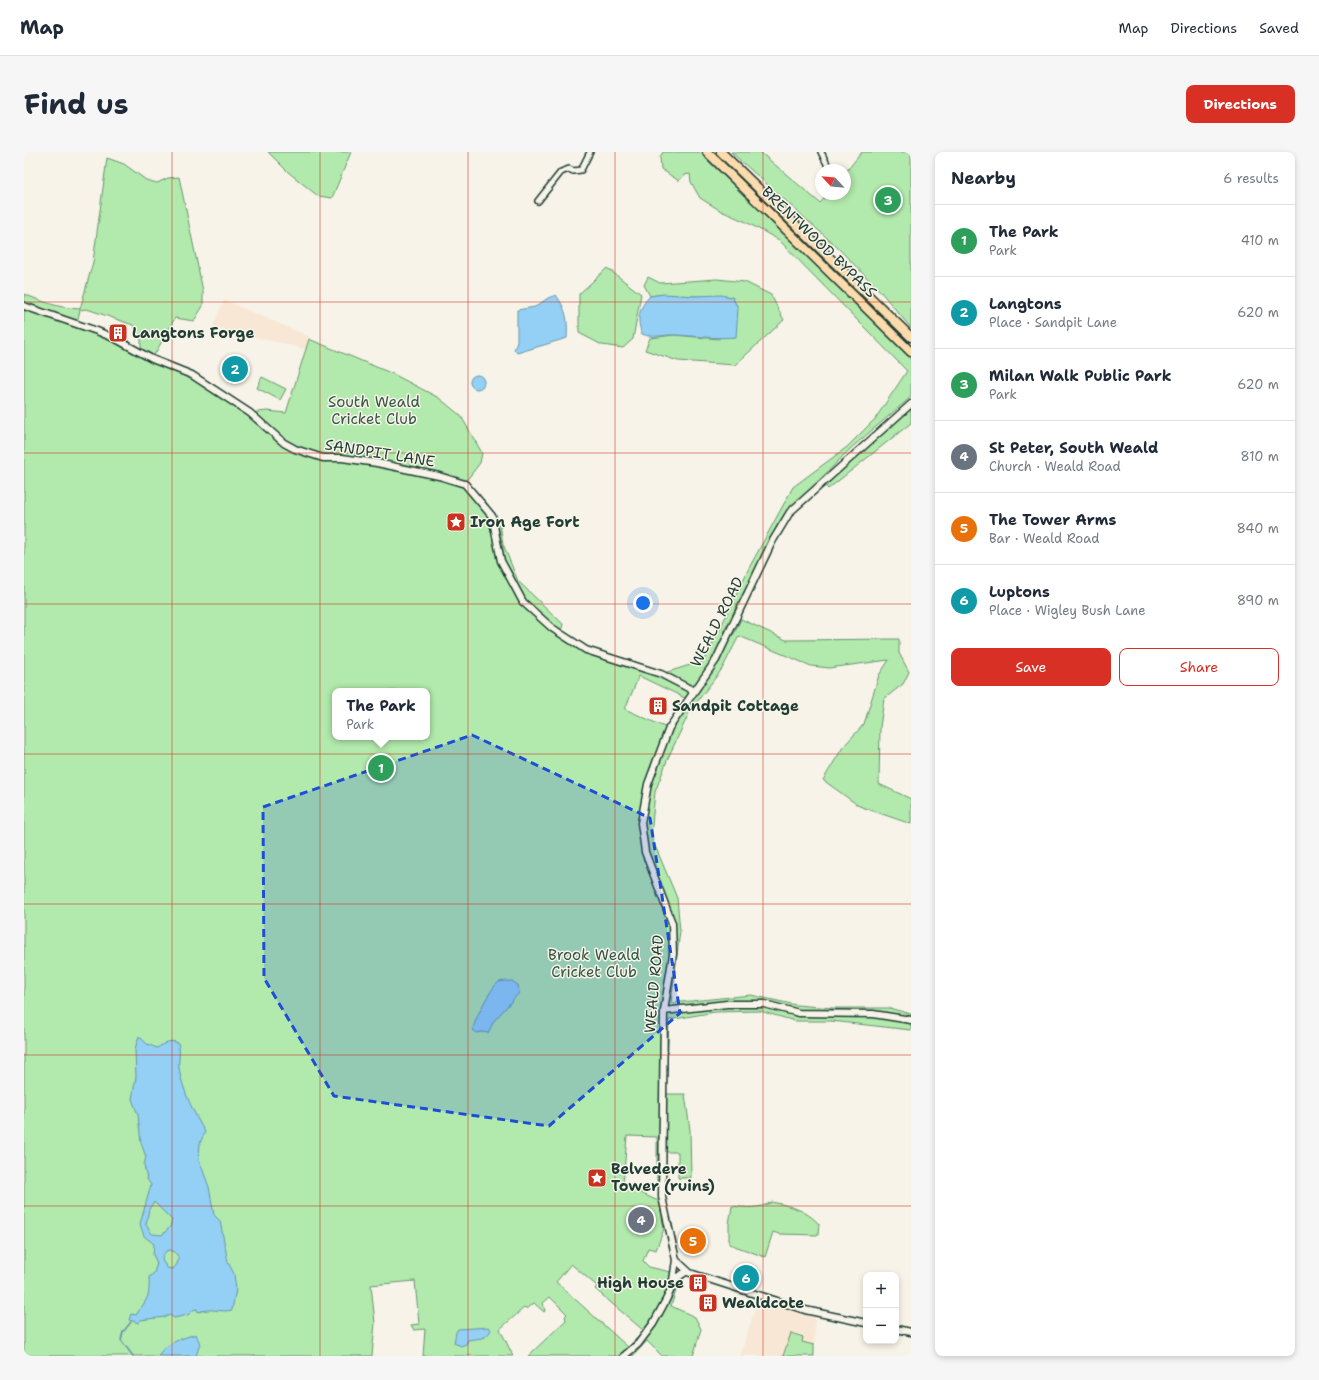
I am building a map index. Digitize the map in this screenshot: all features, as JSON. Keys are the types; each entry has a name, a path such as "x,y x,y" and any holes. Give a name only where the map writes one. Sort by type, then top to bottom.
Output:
{"highway":[{"name":"BRENTWOOD BYPASS","path":"707,152 911,352"},
{"name":"BRENTWOOD BYPASS","path":"721,152 911,336"}],"street":[{"path":"538,201 561,172 569,169 573,171 581,170 590,152"},
{"path":"821,152 827,164"},
{"name":"SANDPIT LANE","path":"24,306 97,331 116,339 152,359 192,375 250,413 284,443 295,449 323,458 342,458 377,463 439,476 465,484 492,516 501,561 523,602 552,628 586,650 661,674 694,690"},
{"name":"WEALD ROAD","path":"624,1356 638,1344 653,1324 672,1288 676,1260 662,1197 664,1011 673,954 672,923 645,852 641,823 648,784 669,728 716,660 769,547 790,512 911,404"},
{"path":"664,1011 727,1004 764,1004 799,1013 873,1014 911,1020"},
{"path":"676,1260 687,1271 806,1310 863,1322"},
{"path":"674,1280 687,1271"},
{"path":"899,1330 911,1332"}],"highlighted area":[{"path":"472,735 650,818 680,1013 549,1126 334,1096 264,978 263,807"}],"shaded area":[{"path":"224,300 310,337 305,349 213,327"},
{"path":"759,1296 815,1315 814,1356 740,1356"}],"green space":[{"path":"268,152 351,152 332,198 318,196 288,172"},
{"path":"663,152 699,152 911,356 911,397 850,449 786,514 724,631 734,634 741,619 786,640 899,639 899,653 909,672 903,684 884,699 880,727 879,784 911,799 911,824 859,806 823,780 843,747 864,724 879,675 889,660 829,668 811,666 739,636 722,669 690,711 668,758 655,792 651,836 677,898 680,931 671,1003 751,995 796,1005 833,1008 889,1008 911,1014 911,1030 831,1021 795,1021 760,1011 715,1012 669,1020 666,1094 685,1094 690,1130 691,1178 678,1178 678,1152 662,1152 662,1184 657,1181 657,1137 627,1136 623,1185 659,1200 664,1229 656,1250 648,1248 643,1261 649,1267 671,1272 680,1279 671,1306 695,1317 701,1329 693,1356 662,1356 647,1341 633,1356 528,1356 566,1320 565,1316 567,1314 550,1297 543,1303 544,1312 534,1303 527,1309 525,1307 500,1329 513,1356 423,1356 425,1329 414,1330 411,1325 419,1324 415,1281 371,1285 375,1323 372,1356 24,1356 24,294 51,304 80,309 93,262 107,158 124,164 146,180 157,183 168,178 179,177 203,291 203,306 194,321 175,318 152,359 192,375 250,413 267,411 286,413 309,339 393,374 439,398 461,416 482,453 480,463 466,481 486,502 500,523 503,544 518,581 563,624 561,633 586,650 661,674 703,661 749,568 793,487 847,447 875,419 907,371 779,240 746,222 721,211 700,198 691,182 690,174 684,175 679,181 661,169 660,157","holes":["87,309 133,325 141,340 141,353 77,323 80,310","639,676 687,699 669,729 625,709","571,1264 597,1286 595,1289 644,1331 628,1347 556,1282"]},
{"path":"731,152 760,152 820,203 823,200 851,200 851,166 862,152 911,152 911,328 880,291 837,247"},
{"path":"607,268 641,294 633,339 623,348 602,345 579,333 579,294"},
{"path":"648,277 660,283 717,279 745,282 771,295 784,320 735,365 678,361 645,350 650,338 674,335 719,339 738,308 732,297 727,296 650,296 644,285"},
{"path":"262,377 286,389 280,400 257,388"},
{"path":"911,409 911,423 828,489 825,485 849,462"},
{"path":"772,1202 792,1207 809,1215 819,1224 818,1235 779,1234 773,1232 765,1257 729,1244 729,1224 732,1206 753,1207 762,1206"},
{"path":"791,1333 803,1337 802,1342 814,1345 814,1356 783,1356"}],"water":[{"path":"664,294 695,296 721,295 732,297 738,308 736,337 713,338 671,335 651,336 642,334 639,319 643,305 650,296"},
{"path":"556,295 565,311 567,338 517,353 514,350 517,342 517,310 535,307 548,298"},
{"path":"477,375 482,377 484,382 482,387 477,389 472,387 470,382 472,377"},
{"path":"512,981 518,985 519,993 494,1021 488,1033 477,1033 473,1030 476,1020 483,1004 492,990 499,982"},
{"path":"139,1036 147,1044 157,1048 165,1043 178,1043 179,1068 183,1084 193,1109 205,1132 200,1143 199,1160 209,1187 214,1215 220,1221 228,1262 234,1274 236,1289 232,1310 208,1310 198,1312 197,1309 193,1310 188,1315 174,1318 170,1315 140,1320 139,1323 129,1320 131,1314 136,1315 147,1298 149,1290 149,1277 154,1273 157,1263 153,1255 154,1244 144,1236 140,1224 151,1185 147,1179 144,1165 146,1157 141,1143 138,1115 132,1099 136,1077 135,1049","holes":["154,1202 172,1220 170,1227 162,1235 152,1234 146,1225 149,1209","170,1250 175,1252 179,1258 173,1269 167,1268 162,1260 165,1252"]},
{"path":"489,1327 491,1330 487,1336 468,1340 466,1344 461,1346 454,1343 458,1329"},
{"path":"196,1334 200,1344 196,1356 158,1356 161,1351 170,1344"}],"waterway":[{"path":"131,1322 123,1332 121,1340 133,1356"}],"place":[{"name":"Milan Walk Public Park","path":"888,200"},
{"name":"Langtons Forge","path":"118,333"},
{"name":"Langtons","path":"235,369"},
{"name":"Iron Age Fort","path":"456,522"},
{"name":"Sandpit Cottage","path":"658,706"},
{"name":"The Park","path":"381,768"},
{"name":"Belvedere Tower (ruins)","path":"597,1178"},
{"name":"St Peter, South Weald","path":"641,1220"},
{"name":"The Tower Arms","path":"693,1241"},
{"name":"Luptons","path":"746,1278"},
{"name":"High House","path":"698,1283"},
{"name":"Wealdcote","path":"708,1303"}],"park label":[{"name":"South Weald Cricket Club","path":"374,410"},
{"name":"Brook Weald Cricket Club","path":"594,964"}]}
